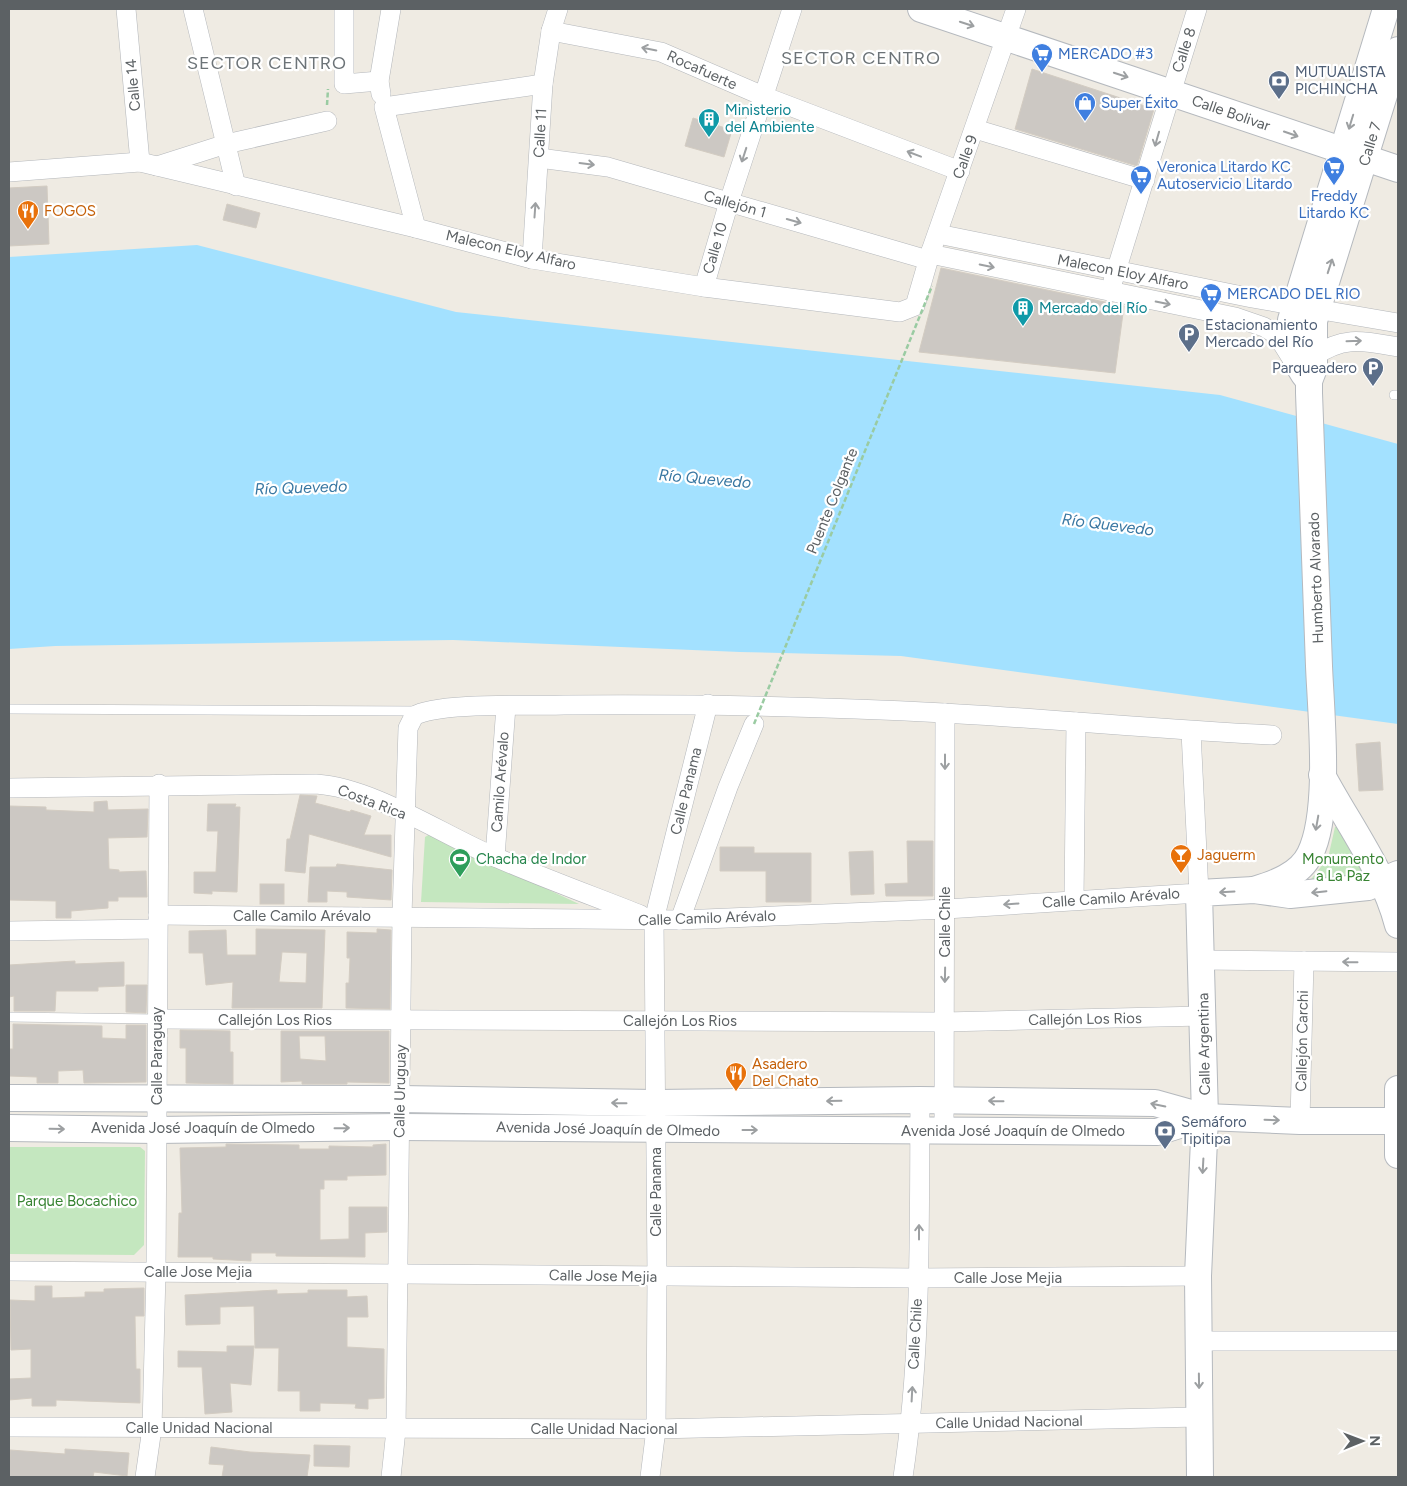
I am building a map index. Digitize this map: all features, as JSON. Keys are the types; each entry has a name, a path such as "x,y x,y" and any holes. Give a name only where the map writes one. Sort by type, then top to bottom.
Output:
{"main road":[{"name":"Calle Bolivar","path":"921,9 1398,169"},
{"name":"Calle 7","path":"1307,375 1291,338 1291,320 1306,307 1354,155 1386,9"},
{"name":"Calle 7","path":"1354,155 1398,50"},
{"name":"Humberto Alvarado","path":"1307,375 1322,769"},
{"path":"1322,769 1351,828 1391,877 1398,925"},
{"name":"Calle Camilo Arévalo","path":"1254,890 1286,878 1310,855 1320,810 1322,769"},
{"name":"Calle Camilo Arévalo","path":"1199,892 1254,890 1290,895 1368,887 1391,877"},
{"name":"Calle Argentina","path":"1199,892 1205,1118 1198,1276 1200,1477"},
{"path":"1398,1089 1398,1155"},
{"name":"Avenida José Joaquín de Olmedo","path":"9,1098 655,1103 932,1101 1155,1103 1205,1118 1300,1121 1398,1120"},
{"name":"Avenida José Joaquín de Olmedo","path":"9,1128 156,1130 400,1127 1158,1132 1205,1118"}],"street":[{"name":"Calle 14","path":"126,9 148,164"},
{"path":"194,9 236,186"},
{"path":"344,9 344,84 379,81"},
{"path":"391,9 379,81 416,228"},
{"name":"Calle 11","path":"532,259 543,84 551,31 558,9"},
{"name":"Calle 10","path":"704,287 728,202 792,9"},
{"name":"Calle 9","path":"915,306 932,248 1016,9"},
{"name":"Calle 8","path":"1110,292 1115,270 1145,180 1197,9"},
{"name":"Rocafuerte","path":"551,31 661,52 763,96 960,171"},
{"path":"384,107 543,84"},
{"path":"9,172 148,164 327,121"},
{"path":"974,129 1145,180"},
{"name":"Callejón 1","path":"539,158 608,167 728,202 932,248"},
{"name":"Malecon Eloy Alfaro","path":"148,164 416,228 532,259 704,287 900,312 910,310 915,306"},
{"name":"Malecon Eloy Alfaro","path":"932,248 1115,270 1252,298 1398,323"},
{"name":"Malecon Eloy Alfaro","path":"932,248 940,256 1235,317 1277,335 1307,375"},
{"path":"1249,322 1252,298"},
{"path":"1307,375 1323,350 1351,340 1398,348"},
{"path":"423,711 506,706 708,704 945,713 1191,732 1272,735"},
{"name":"Calle Panama","path":"650,1477 656,1429 657,1276 654,920 708,704"},
{"name":"Camilo Arévalo","path":"495,857 506,706"},
{"name":"Calle Uruguay","path":"391,1477 396,1430 402,916 409,724 414,716 423,711"},
{"name":"Calle Chile","path":"903,1477 911,1424 918,1278 932,1131 932,1101 944,1022 946,909 945,713"},
{"path":"1074,900 1076,722"},
{"path":"680,920 728,787 754,724"},
{"name":"Calle Argentina","path":"1191,732 1199,892"},
{"name":"Costa Rica","path":"9,788 159,784 324,784 363,795 495,857 654,920"},
{"name":"Calle Paraguay","path":"145,1477 152,1428 156,1272 159,784"},
{"name":"Calle Camilo Arévalo","path":"9,931 158,922 402,916 680,920 946,909 1199,892"},
{"path":"1202,960 1398,962"},
{"name":"Callejón Carchi","path":"1300,1121 1304,961"},
{"name":"Callejón Los Rios","path":"157,1019 944,1022 1203,1016"},
{"name":"Calle Jose Mejia","path":"9,1272 918,1278 1198,1276"},
{"path":"1199,1341 1398,1341"},
{"name":"Calle Unidad Nacional","path":"9,1427 396,1430 656,1429 1199,1417"}],"lane":[{"path":"9,710 423,711"},
{"path":"9,1017 157,1019"}],"path":[{"path":"327,121 327,90 344,84"},
{"name":"Puente Colgante","path":"754,724 932,286"}],"green space":[{"name":"Monumento a La Paz","path":"1335,827 1337,827 1370,875 1308,883 1328,858"},
{"path":"430,834 579,904 421,902 425,837"},
{"name":"Parque Bocachico","path":"9,1147 140,1147 145,1151 144,1245 134,1255 9,1254"}],"water":[{"name":"Río Quevedo","path":"197,245 456,312 1220,395 1398,444 1398,724 901,656 740,652 453,640 55,646 9,649 9,257"}],"building":[{"name":"Super Éxito","path":"1032,69 1154,109 1137,166 1015,129"},
{"name":"Ministerio del Ambiente","path":"693,118 732,130 724,157 685,146"},
{"name":"FOGOS","path":"47,186 49,244 9,246 9,188"},
{"path":"227,204 260,213 256,228 223,220"},
{"name":"Mercado del Río","path":"941,268 1124,306 1115,373 919,352"},
{"path":"1380,742 1383,790 1359,791 1356,744"},
{"path":"300,795 317,796 315,803 371,816 364,835 391,835 391,857 309,834 305,873 285,871 287,839 290,839"},
{"path":"107,801 108,810 148,809 147,837 108,838 109,869 119,870 119,872 146,871 147,897 118,897 118,901 108,901 108,908 71,911 71,918 56,918 56,901 9,900 9,806 46,807 46,810 94,812 94,802"},
{"path":"208,804 236,804 235,807 240,807 237,892 212,891 212,894 194,893 194,872 216,872 218,831 207,831"},
{"path":"907,841 933,841 933,896 886,896 885,884 908,883"},
{"path":"720,847 754,847 754,853 811,853 811,902 766,902 766,871 720,871"},
{"path":"873,851 874,894 851,895 849,852"},
{"path":"337,864 392,870 391,900 347,897 347,892 327,891 327,902 308,902 310,867 336,867"},
{"path":"260,884 284,884 284,904 260,904"},
{"path":"256,929 325,930 322,1008 232,1008 233,982 206,985 203,953 189,953 189,931 226,930 227,955 256,955","holes":["282,952 307,953 306,983 279,982"]},
{"path":"377,929 391,930 390,1009 346,1008 346,983 349,983 350,958 347,958 347,932 377,933"},
{"path":"75,961 75,964 124,962 124,986 98,987 98,991 56,991 55,1011 14,1011 14,996 9,997 9,965"},
{"path":"126,985 147,985 146,1013 126,1012"},
{"path":"13,1024 102,1026 102,1038 126,1039 126,1025 146,1025 146,1082 84,1083 83,1070 58,1071 58,1083 37,1083 37,1077 9,1076 9,1049 13,1049"},
{"path":"180,1030 230,1031 230,1052 233,1052 233,1084 186,1083 186,1048 180,1048"},
{"path":"281,1031 389,1031 389,1083 302,1084 302,1081 281,1082","holes":["299,1036 325,1036 326,1061 300,1059"]},
{"path":"226,1144 299,1145 299,1149 329,1149 329,1146 373,1147 373,1145 386,1144 386,1175 347,1176 347,1180 324,1180 324,1189 320,1189 320,1240 349,1239 349,1207 387,1207 387,1232 365,1233 365,1257 276,1256 276,1253 251,1253 251,1261 213,1259 213,1257 178,1257 179,1213 182,1213 180,1148 226,1147"},
{"path":"35,1286 52,1286 52,1298 85,1297 85,1292 104,1292 104,1289 144,1288 144,1316 135,1316 136,1369 140,1369 140,1403 56,1400 56,1406 32,1406 32,1398 9,1400 9,1379 31,1378 31,1349 11,1350 10,1300 35,1301"},
{"path":"277,1290 277,1294 308,1293 308,1290 347,1290 347,1297 367,1296 368,1317 347,1317 347,1347 384,1349 384,1398 368,1399 368,1409 355,1408 356,1404 320,1403 320,1411 300,1411 300,1391 278,1391 279,1348 255,1348 254,1306 220,1307 220,1324 186,1325 185,1295"},
{"path":"227,1346 254,1346 251,1385 230,1383 232,1412 205,1414 202,1367 178,1367 178,1351 227,1352"},
{"path":"314,1445 350,1446 349,1467 314,1466"},
{"path":"211,1447 250,1452 310,1455 307,1477 222,1477 224,1465 209,1464"},
{"path":"65,1449 129,1453 127,1476 94,1472 93,1477 9,1477 10,1450 65,1454"}],"place":[{"name":"MERCADO #3","path":"1042,73"},
{"name":"MUTUALISTA PICHINCHA","path":"1279,100"},
{"name":"Super Éxito","path":"1085,122"},
{"name":"Ministerio del Ambiente","path":"709,138"},
{"name":"Freddy Litardo KC","path":"1334,186"},
{"name":"Veronica Litardo KC Autoservicio Litardo","path":"1141,195"},
{"name":"FOGOS","path":"28,230"},
{"name":"MERCADO DEL RIO","path":"1211,313"},
{"name":"Mercado del Río","path":"1023,327"},
{"name":"Estacionamiento Mercado del Río","path":"1189,353"},
{"name":"Parqueadero","path":"1373,387"},
{"name":"Jaguerm","path":"1181,874"},
{"name":"Chacha de Indor","path":"460,878"},
{"name":"Asadero Del Chato","path":"736,1092"},
{"name":"Semáforo Tipitipa","path":"1165,1150"}],"district":[{"name":"SECTOR CENTRO","path":"861,58"},
{"name":"SECTOR CENTRO","path":"267,63"}]}
